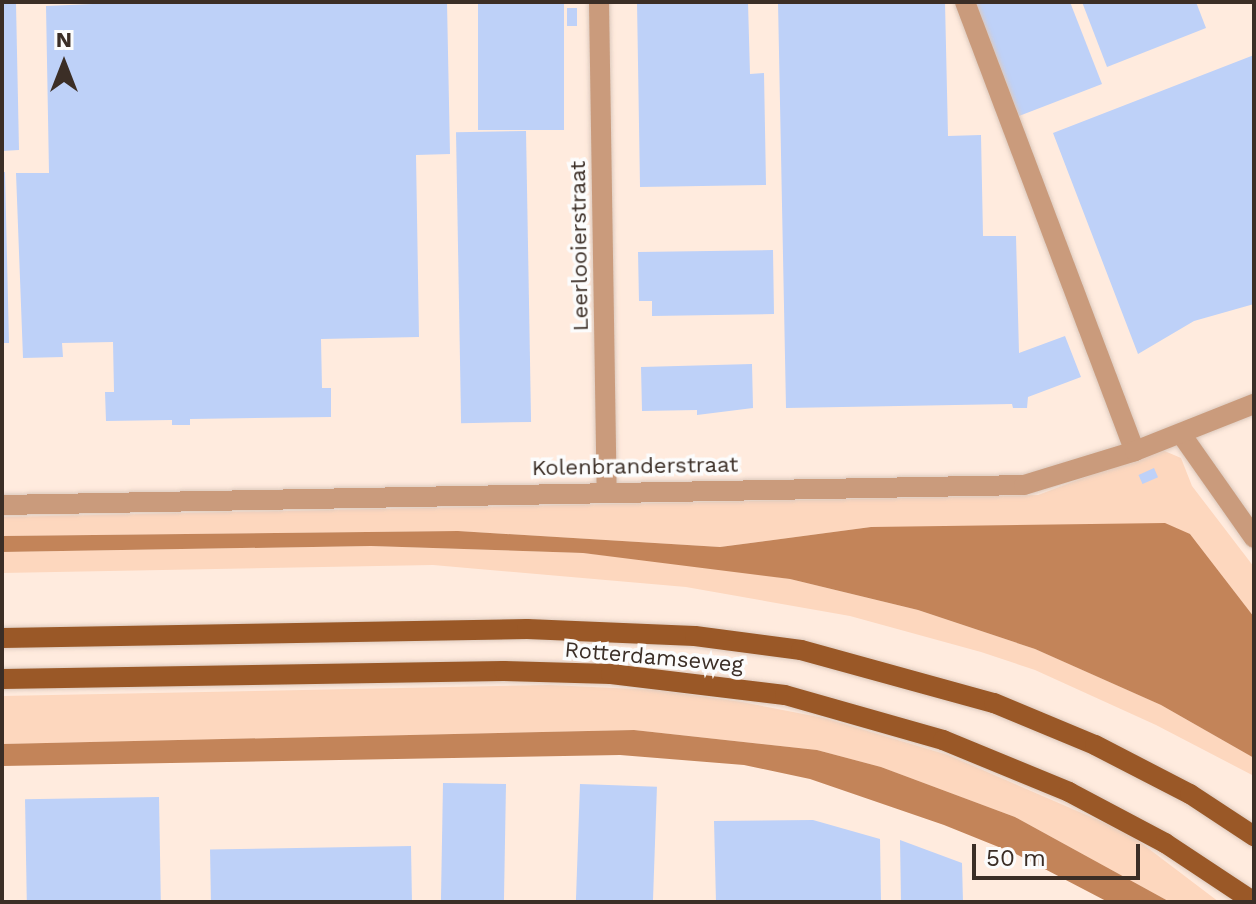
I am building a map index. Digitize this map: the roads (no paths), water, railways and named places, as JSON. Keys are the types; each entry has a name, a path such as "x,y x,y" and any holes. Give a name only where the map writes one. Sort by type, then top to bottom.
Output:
{"main road":[{"name":"Rotterdamseweg","path":"2,638 541,629 695,636 801,650 994,703 1095,745 1190,794 1254,836"},
{"name":"Rotterdamseweg","path":"2,679 504,671 611,674 785,695 943,740 1069,792 1165,843 1254,902"}],"street":[{"name":"Leerlooierstraat","path":"599,2 607,489"},
{"path":"965,2 1135,451"},
{"name":"Kolenbranderstraat","path":"2,505 607,489 1024,485 1135,451 1254,404"},
{"path":"1181,434 1254,538"}]}
